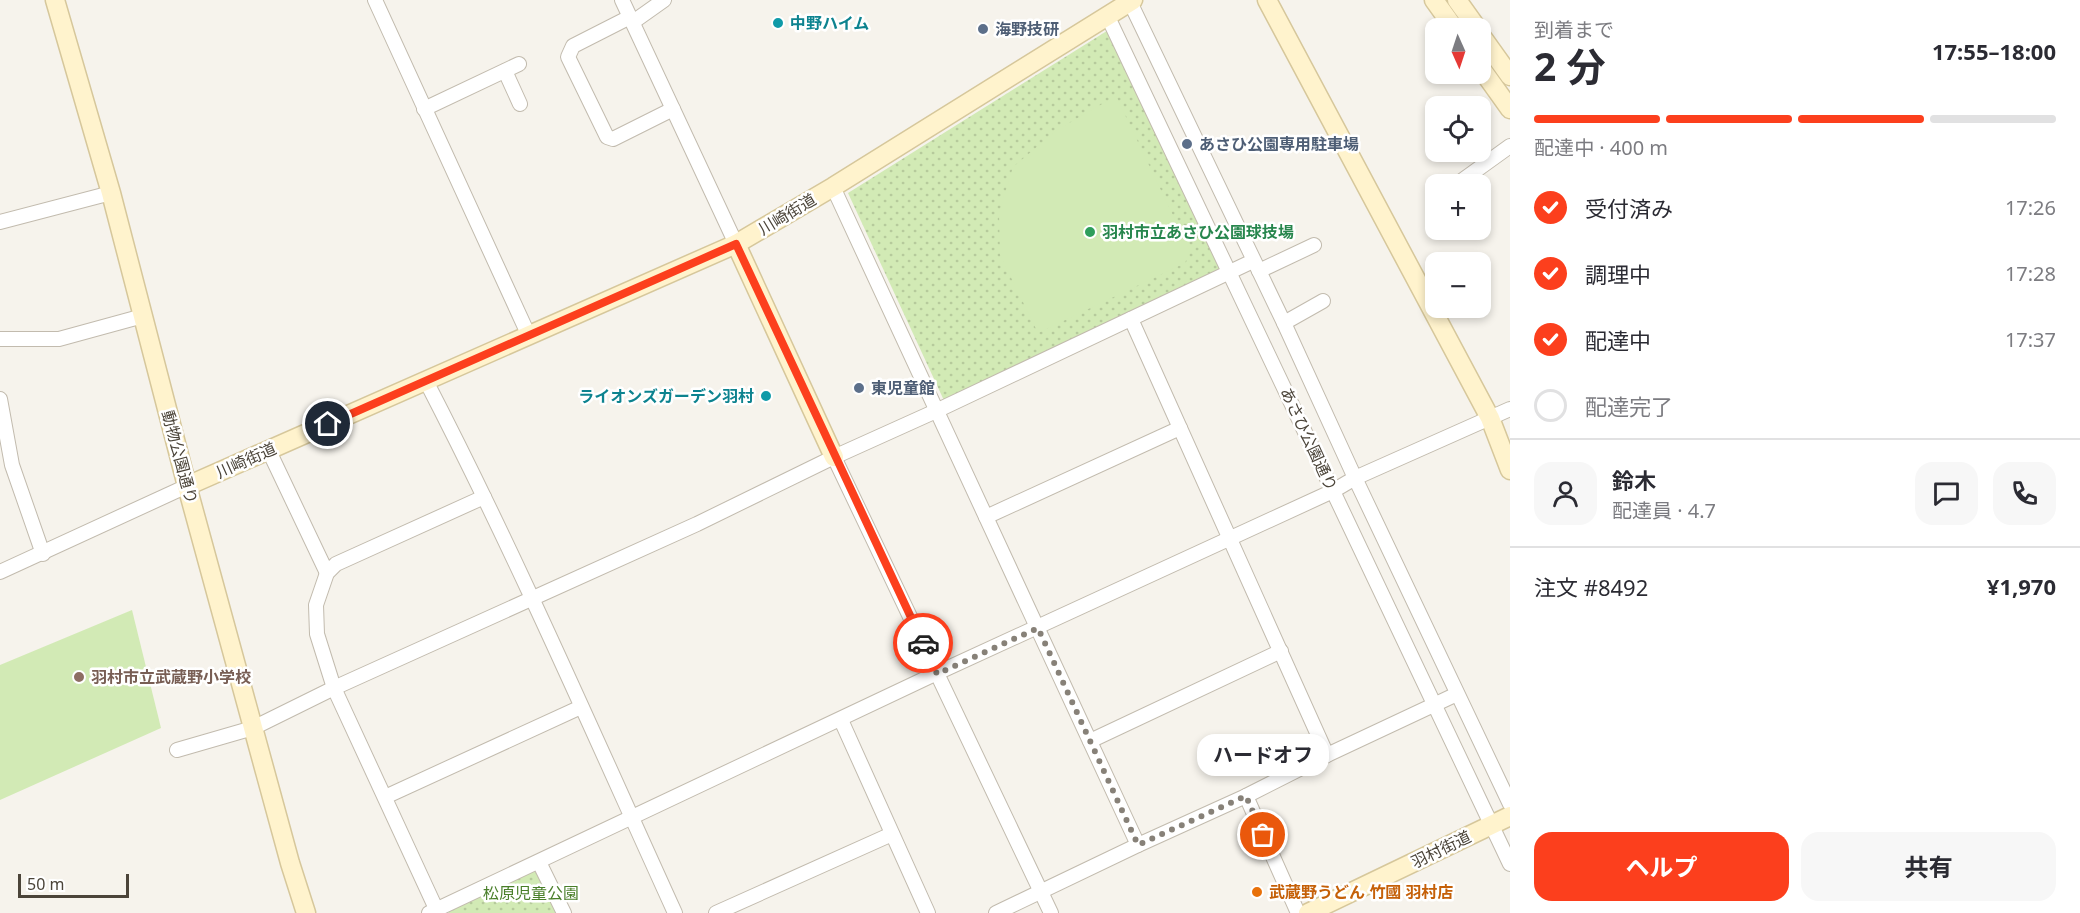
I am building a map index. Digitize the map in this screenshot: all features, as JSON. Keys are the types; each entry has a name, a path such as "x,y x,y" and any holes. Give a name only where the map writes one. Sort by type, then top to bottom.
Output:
{"street":[{"name":"動物公園通り","path":"55,0 111,193 187,486 290,863 306,913"},
{"path":"375,0 530,336"},
{"path":"622,0 834,457 1051,913"},
{"path":"664,0 632,19 573,46 568,57 607,138 613,139 673,109"},
{"path":"1267,0 1490,418 1510,470"},
{"path":"1434,0 1447,18"},
{"path":"1457,0 1470,18"},
{"name":"川崎街道","path":"187,486 736,244 833,187 1131,1"},
{"name":"あさひ公園通り","path":"1131,1 1510,804"},
{"name":"あさひ公園通り","path":"1107,15 1510,864"},
{"path":"1491,49 1510,76"},
{"path":"424,109 519,64"},
{"path":"504,71 520,104"},
{"path":"1491,82 1510,109"},
{"path":"1471,174 1510,146"},
{"path":"833,187 1138,845"},
{"path":"0,222 111,193"},
{"path":"177,750 253,728 334,688 697,524 834,457 1229,272 1256,266 1314,245"},
{"path":"1284,323 1323,301"},
{"path":"0,339 59,339 143,316"},
{"path":"1131,319 1327,755"},
{"path":"426,381 484,496 675,913"},
{"path":"0,399 12,465 42,554"},
{"path":"484,496 336,564 327,573 316,605 316,634 334,688 435,912 937,674 1333,491 1355,478 1510,409"},
{"path":"986,517 1180,428"},
{"path":"269,450 327,573"},
{"path":"0,572 187,486"},
{"path":"1090,741 1281,651"},
{"path":"996,913 1457,694"},
{"path":"385,797 581,707"},
{"path":"841,720 928,913"},
{"path":"1246,796 1298,913"},
{"name":"羽村街道","path":"1308,913 1510,816"},
{"path":"716,913 892,834"},
{"path":"539,862 564,913"}],"green space":[{"path":"1110,29 1229,268 947,407 848,193"},
{"name":"羽村市立あさひ公園球技場","path":"1116,96 1190,251 1185,263 1038,333 1000,255 999,213 1013,167 1057,130"},
{"path":"132,610 161,728 0,800 0,665"},
{"name":"松原児童公園","path":"540,868 562,913 449,913 448,911"}],"way so far":[{"path":"923,643 937,674 1038,628 1138,845 1246,796 1263,835"}],"place":[{"name":"中野ハイム","path":"778,23"},
{"name":"海野技研","path":"983,29"},
{"name":"あさひ公園専用駐車場","path":"1187,144"},
{"name":"羽村市立あさひ公園球技場","path":"1090,232"},
{"name":"東児童館","path":"859,388"},
{"name":"ライオンズガーデン羽村","path":"766,396"},
{"name":"羽村市立武蔵野小学校","path":"79,677"},
{"name":"ハードオフ","path":"1263,835"},
{"name":"武蔵野うどん 竹國 羽村店","path":"1257,892"}],"route":[{"path":"328,424 736,244 923,643"}]}
